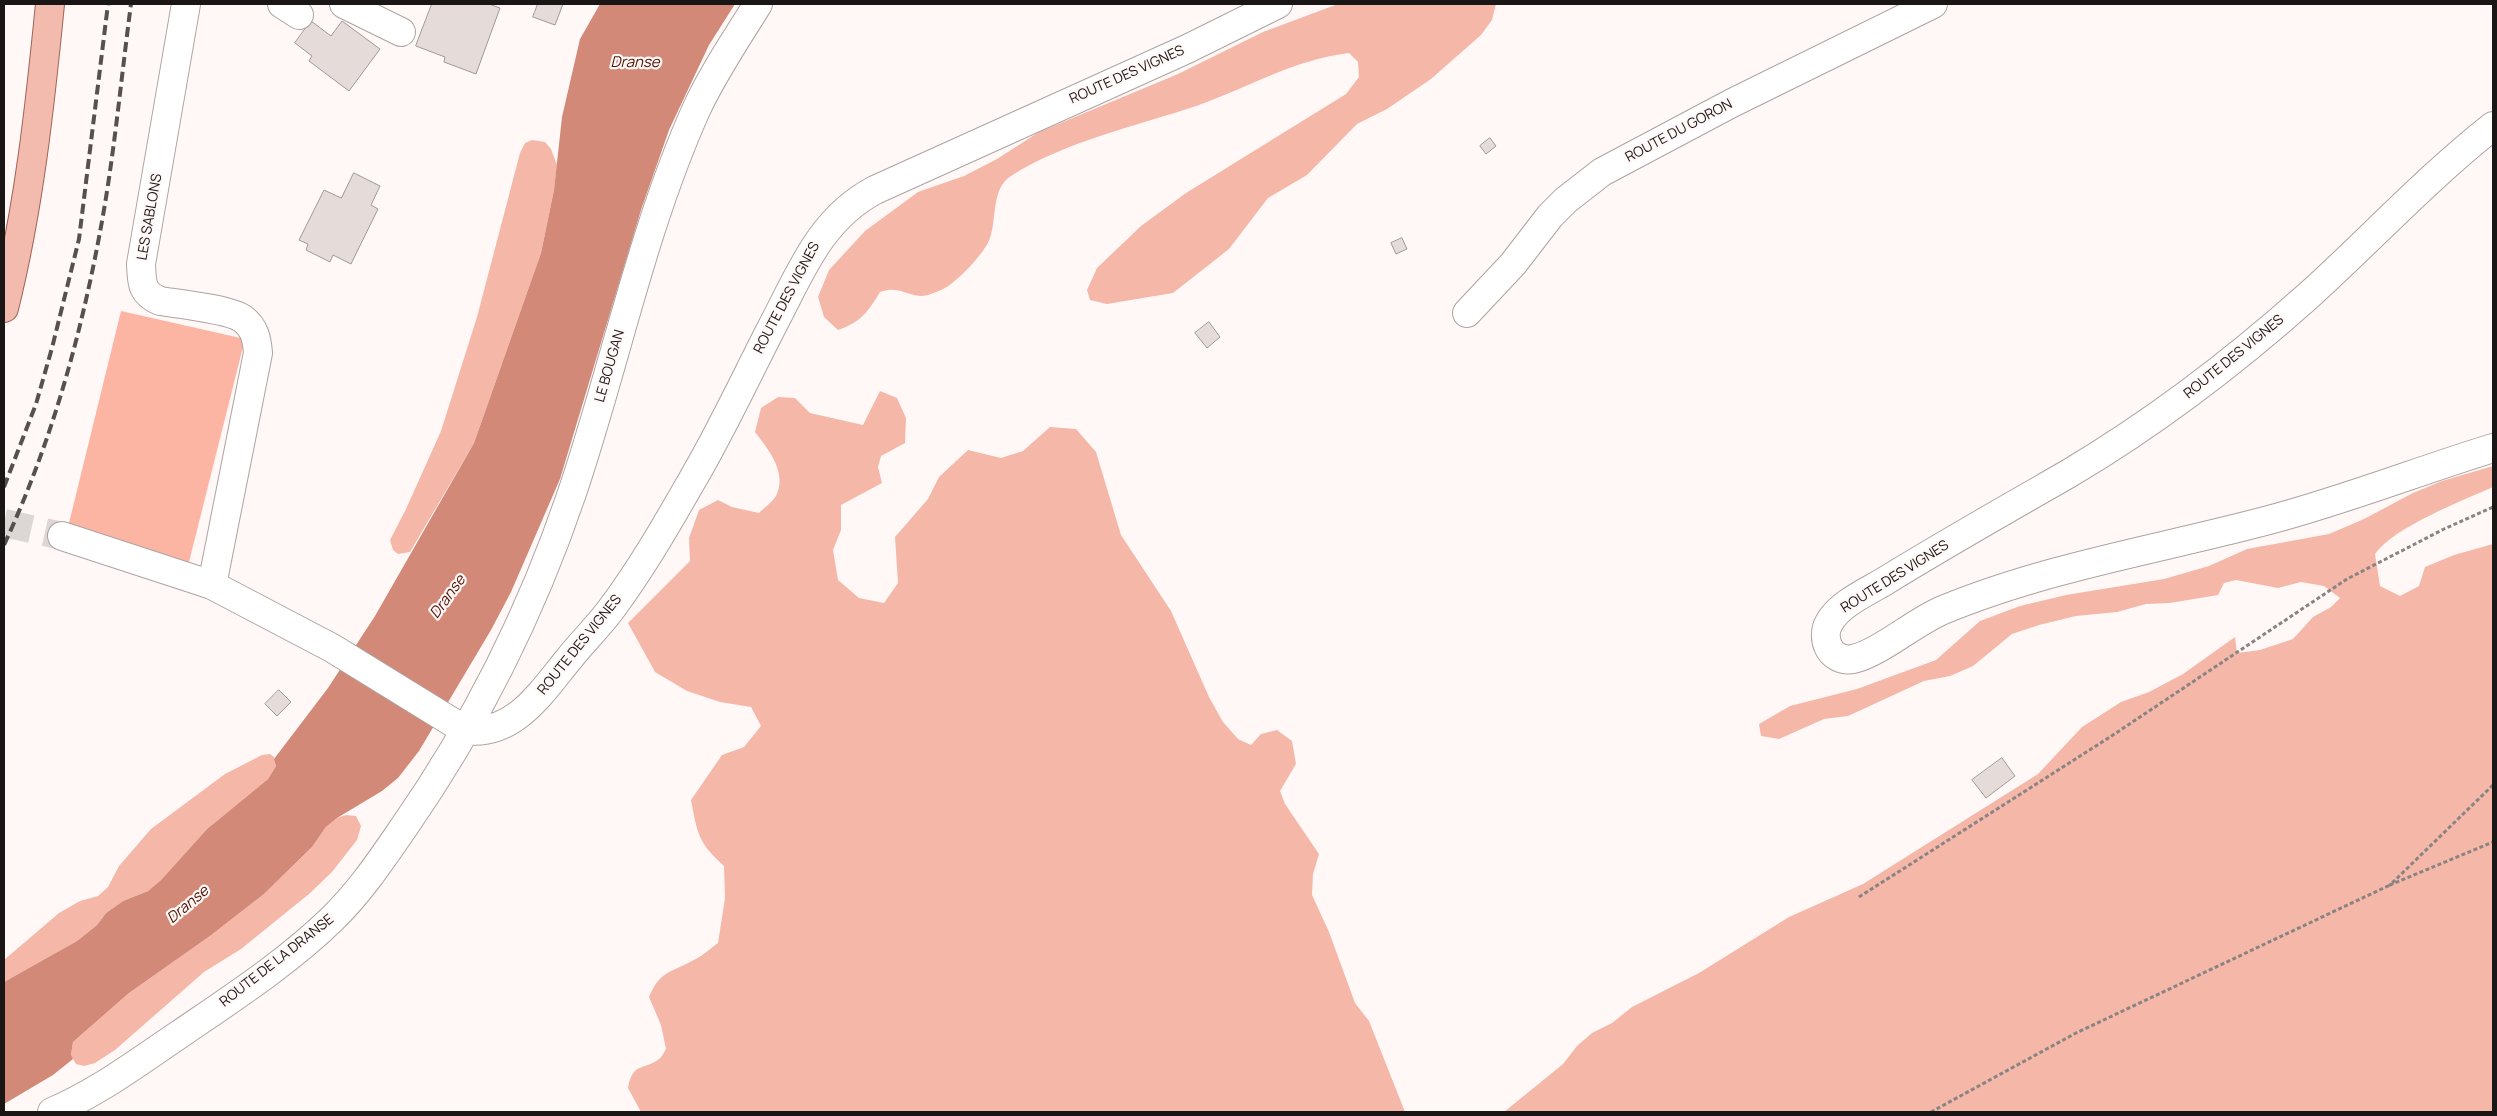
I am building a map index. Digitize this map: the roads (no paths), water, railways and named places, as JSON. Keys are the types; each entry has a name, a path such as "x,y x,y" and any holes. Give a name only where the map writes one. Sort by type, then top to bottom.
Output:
{"main road":[{"path":"4,308 13,272 31,168 50,4"}],"street":[{"name":"LES SABLONS","path":"186,4 141,264 142,287 149,296 160,301 230,313 242,318 251,326 257,337 258,353 212,585"},
{"path":"344,4 402,32"},
{"name":"LE BOUGAN","path":"456,724 517,631 554,543 585,454 652,226 695,112 722,62 758,4"},
{"name":"ROUTE DES VIGNES","path":"456,724 489,731 510,722 520,715 611,609 634,577 699,468 795,279 818,239 850,205 899,178 1187,50 1278,4"},
{"name":"ROUTE DU GORON","path":"1467,313 1513,264 1550,216 1566,200 1602,172 1765,86 1933,4"},
{"name":"ROUTE DES VIGNES","path":"2493,126 2435,175 2309,295 2202,384 2104,452 1842,609 1829,623 1825,635 1826,642 1833,654 1840,658 1854,659 1870,652 1920,620 1965,602 2075,568 2270,520 2358,494 2493,448"},
{"path":"62,536 212,585 332,648 456,724"},
{"name":"ROUTE DE LA DRANSE","path":"52,1112 122,1075 252,983 333,918 395,840 442,770 456,724"}],"water":[{"name":"Dranse","path":"600,4 735,4 709,45 669,130 641,210 560,479 511,592 491,630 419,751 398,778 382,791 337,818 326,827 312,847 264,894 210,936 129,993 73,1042 71,1055 73,1059 53,1075 4,1104 4,982 77,941 97,925 106,913 123,901 148,891 161,880 207,829 268,779 276,766 274,759 328,688 375,616 474,443 541,253 554,190 562,117 580,39"}],"tunnel":[{"path":"4,523 62,536"}],"railway":[{"path":"4,487 36,404 79,239 108,4"},
{"path":"4,545 36,470 62,392 83,313 105,204 131,4"}]}
